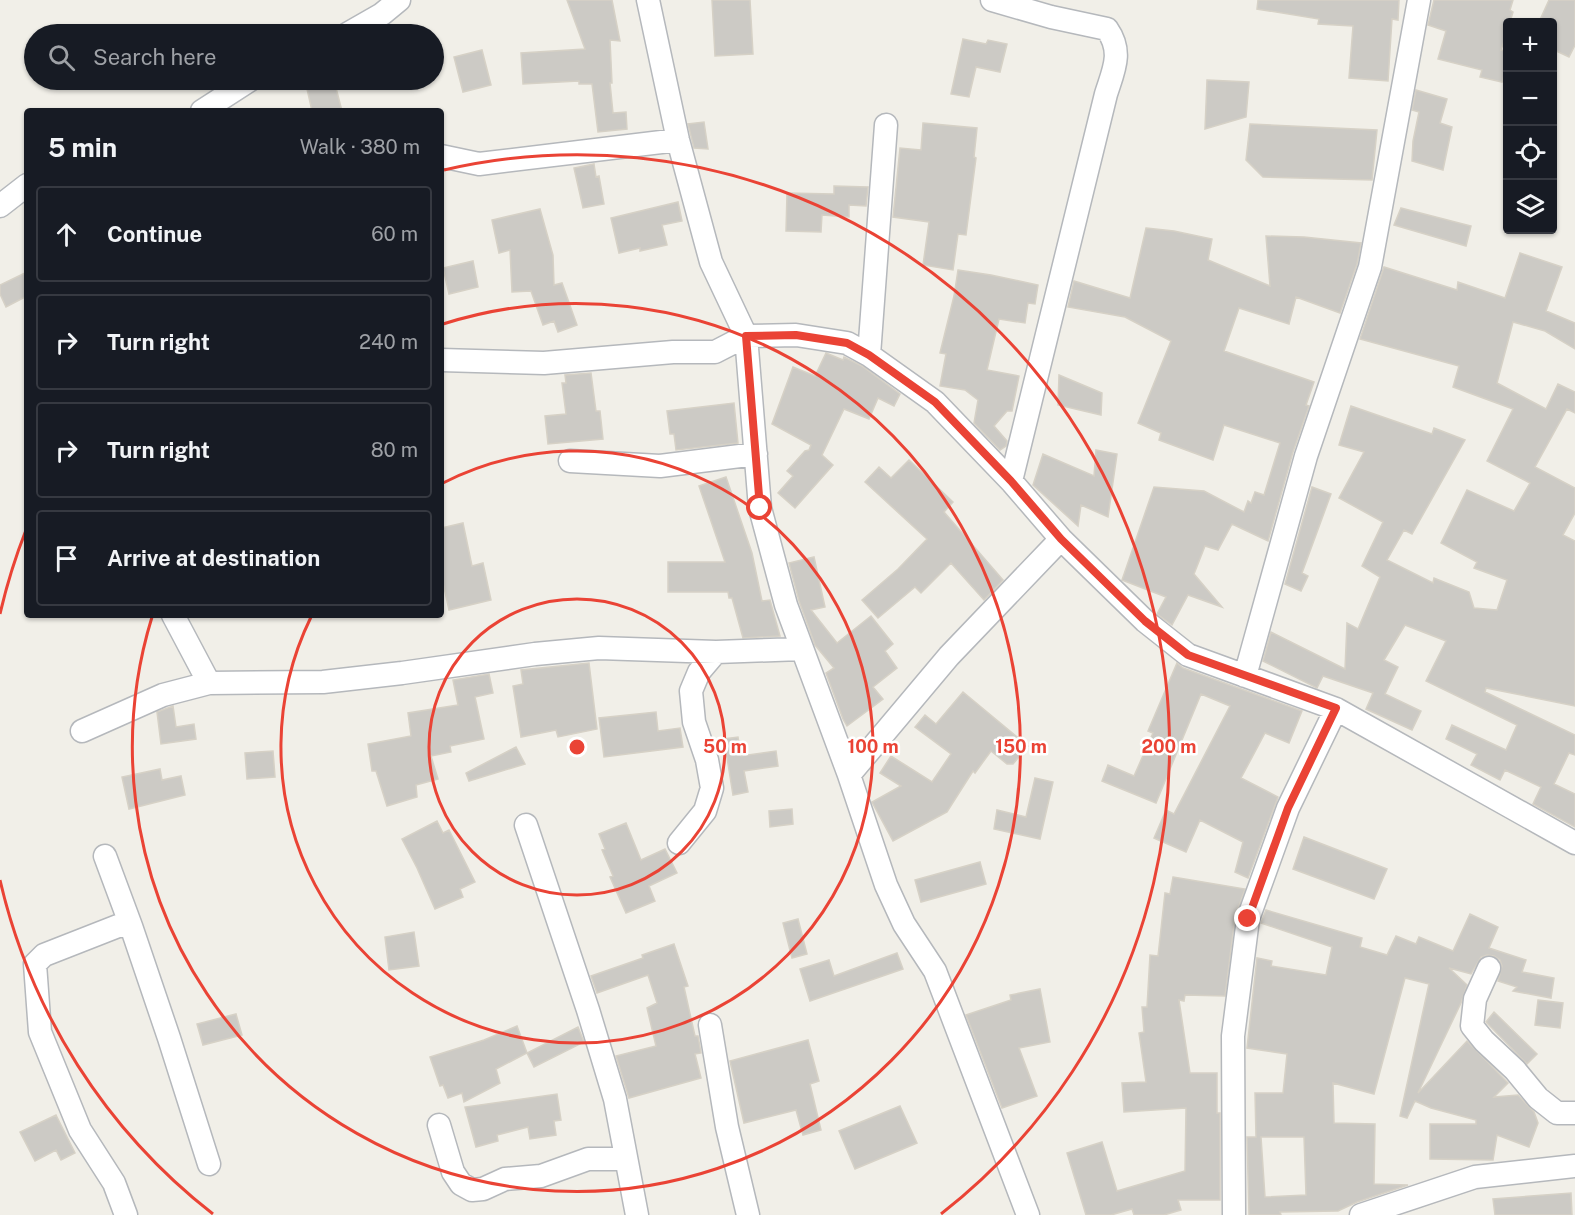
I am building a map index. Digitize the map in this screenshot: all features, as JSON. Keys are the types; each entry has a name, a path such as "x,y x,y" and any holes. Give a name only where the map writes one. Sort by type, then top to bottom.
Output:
{"street":[{"path":"364,24 399,0"},
{"path":"648,0 678,140 711,262 746,336 760,508 786,605 849,775 885,885 904,924 935,971 1028,1215"},
{"path":"992,0 1051,17 1107,29 1115,41 1116,63 1106,94 1011,481"},
{"path":"1245,676 1306,456 1370,267 1419,0"},
{"path":"207,108 235,90"},
{"path":"869,355 886,125"},
{"path":"444,157 479,164 678,140"},
{"path":"0,206 24,187"},
{"path":"444,360 544,363 673,352 715,352 746,336 796,335 847,343 869,355 935,402 1011,481 1061,539 1145,621 1188,655 1336,708 1575,843"},
{"path":"570,461 660,466 756,454"},
{"path":"849,775 949,656 1061,539"},
{"path":"175,618 209,683"},
{"path":"82,731 163,695 209,683 323,682 535,654 599,648 716,652 801,649"},
{"path":"679,843 705,811 712,788 707,760 694,722 690,691 699,672 716,652"},
{"path":"1234,1215 1233,1036 1248,919 1288,808 1336,708"},
{"path":"526,825 588,1010 615,1099 637,1215"},
{"path":"105,856 131,926 209,1164"},
{"path":"126,1215 114,1183 80,1130 40,1032 35,964 44,955 118,926 131,926"},
{"path":"1489,968 1475,999 1472,1026 1484,1041 1515,1070 1538,1098 1557,1113 1575,1113"},
{"path":"710,1025 727,1127 748,1215"},
{"path":"439,1125 453,1172 461,1184 472,1190 483,1189 505,1179 541,1176 588,1159 626,1160"},
{"path":"1361,1215 1475,1177 1575,1166"}],"building":[{"path":"567,0 612,0 620,41 610,40 613,113 626,112 627,129 598,132 592,84 579,84 579,81 523,84 521,53 585,49"},
{"path":"712,0 750,0 753,54 715,56"},
{"path":"1258,0 1399,0 1398,20 1392,19 1388,81 1349,78 1353,26 1318,24 1319,19 1257,9"},
{"path":"1434,0 1513,0 1510,10 1513,12 1511,18 1503,18 1502,82 1480,77 1482,70 1438,59 1446,31 1428,25"},
{"path":"1549,0 1575,0 1575,45 1569,57 1557,51 1557,18 1541,18"},
{"path":"963,39 986,44 988,40 1007,44 1000,72 976,67 969,97 951,94"},
{"path":"482,50 491,85 463,92 454,57"},
{"path":"1207,80 1249,82 1246,117 1205,129"},
{"path":"307,90 337,90 341,108 311,108"},
{"path":"1416,90 1447,99 1440,123 1452,127 1443,170 1412,161 1413,141 1419,112 1412,110"},
{"path":"704,122 708,149 694,148 688,124"},
{"path":"923,123 977,128 974,157 976,158 966,235 958,234 953,270 923,265 929,222 893,217 900,148 921,150"},
{"path":"1250,124 1377,130 1372,180 1263,177 1246,160"},
{"path":"594,164 596,177 599,176 604,204 583,208 574,168"},
{"path":"834,186 868,187 866,206 849,205 849,217 822,215 821,232 786,231 787,193 834,194"},
{"path":"678,202 682,221 662,225 667,245 619,253 611,218"},
{"path":"1401,208 1471,226 1466,246 1394,225"},
{"path":"540,209 553,255 554,285 562,283 577,325 558,332 554,321 543,325 531,291 512,292 510,250 499,253 492,220"},
{"path":"1146,228 1212,239 1208,260 1270,286 1266,236 1361,243 1357,264 1340,313 1296,297 1289,324 1239,308 1224,351 1314,382 1306,405 1309,406 1293,452 1268,541 1232,524 1218,550 1205,546 1194,574 1222,607 1188,595 1172,625 1157,614 1166,597 1122,580 1154,487 1204,491 1244,512 1255,492 1264,495 1280,443 1224,425 1213,460 1159,440 1161,433 1138,423 1171,341 1125,317 1068,307 1074,281 1130,298"},
{"path":"1520,253 1562,267 1546,311 1575,323 1575,349 1545,331 1513,322 1497,383 1546,409 1558,384 1575,392 1575,413 1567,409 1535,467 1575,488 1575,513 1563,535 1575,541 1575,706 1486,688 1485,692 1575,735 1575,755 1569,753 1554,784 1575,794 1575,827 1533,804 1541,787 1505,770 1500,780 1471,765 1477,754 1446,739 1452,725 1506,750 1517,725 1426,681 1446,641 1405,625 1384,660 1398,667 1385,694 1421,711 1412,730 1366,709 1373,693 1323,676 1317,688 1263,661 1271,632 1345,669 1347,623 1358,629 1380,577 1362,566 1383,522 1339,498 1364,452 1339,445 1351,406 1432,434 1434,428 1465,440 1412,534 1404,530 1387,560 1433,583 1434,578 1469,592 1474,608 1497,610 1507,580 1474,568 1477,562 1441,543 1467,490 1514,511 1530,483 1487,461 1513,409 1453,387 1459,366 1360,339 1384,267 1457,290 1458,282 1505,298"},
{"path":"473,261 478,287 449,294 444,268"},
{"path":"958,270 1038,285 1035,304 1028,303 1025,323 999,319 987,370 1019,376 1012,411 1007,411 994,426 1007,441 1006,446 1000,450 974,423 978,400 965,390 940,386 946,354 940,353"},
{"path":"24,273 24,298 6,307 0,294 0,285"},
{"path":"826,353 843,360 844,357 862,366 900,394 894,406 878,398 869,419 844,409 822,455 833,465 795,508 778,493 793,476 787,471 805,451 809,450 811,445 772,424 793,367 815,376"},
{"path":"591,373 596,411 600,411 603,439 548,444 545,416 566,414 562,383 566,383 565,375"},
{"path":"1059,375 1102,393 1101,415 1058,405"},
{"path":"734,403 738,443 676,450 674,434 670,434 667,411"},
{"path":"1096,450 1117,454 1108,517 1081,505 1078,526 1033,485 1043,454 1094,476"},
{"path":"909,460 953,502 944,512 1003,580 984,600 951,563 921,593 915,587 878,618 862,600 898,569 927,539 865,482 879,467 891,478"},
{"path":"726,477 752,553 762,601 770,600 780,636 743,638 732,598 729,598 728,592 668,592 668,562 725,562 699,486"},
{"path":"1312,487 1331,494 1302,573 1308,576 1301,591 1285,584"},
{"path":"463,523 472,566 483,563 491,600 449,610 444,588 444,527"},
{"path":"814,557 825,607 811,610 837,643 871,616 893,644 885,651 897,668 873,687 883,699 847,726 826,673 834,668 815,645 799,601 789,563"},
{"path":"589,663 597,729 558,737 556,730 521,737 513,686 523,684 521,670"},
{"path":"1177,663 1183,668 1302,711 1289,743 1265,733 1241,778 1278,797 1248,878 1235,872 1243,842 1200,820 1186,852 1154,838 1166,810 1174,814 1230,706 1201,694 1156,803 1102,781 1108,765 1134,776 1153,733 1148,731"},
{"path":"489,674 493,693 475,697 484,739 450,746 451,752 431,756 438,779 416,785 417,797 387,806 376,771 372,771 368,744 411,736 408,713 458,705 453,680"},
{"path":"963,692 1028,746 1013,764 1007,764 991,751 975,773 973,771 947,812 893,841 872,802 901,786 880,773 891,756 932,782 951,754 915,727 925,715 936,724"},
{"path":"173,706 176,727 194,724 196,739 161,744 157,712"},
{"path":"656,712 658,731 680,728 683,747 604,757 599,718"},
{"path":"738,737 741,756 776,751 778,766 744,771 748,792 733,795 724,739"},
{"path":"516,747 525,764 469,781 466,773"},
{"path":"273,751 275,777 247,779 245,753"},
{"path":"160,769 162,780 181,776 185,795 129,809 122,777"},
{"path":"1035,778 1053,782 1040,839 994,829 997,810 1026,817"},
{"path":"792,809 793,824 770,827 769,811"},
{"path":"437,821 443,833 449,830 475,882 460,889 463,897 435,909 402,839"},
{"path":"626,823 641,860 665,849 677,873 649,886 655,901 626,913 610,877 613,876 602,850 605,849 599,834"},
{"path":"1304,837 1387,869 1374,899 1293,869"},
{"path":"980,862 986,884 921,902 915,880"},
{"path":"1173,877 1245,889 1235,917 1225,996 1185,995 1184,1001 1179,1000 1190,1073 1217,1073 1217,1113 1220,1113 1220,1200 1178,1200 1181,1210 1164,1215 1134,1215 1132,1209 1111,1215 1086,1215 1067,1153 1102,1142 1117,1191 1185,1171 1186,1108 1124,1112 1122,1083 1146,1082 1139,1033 1144,1032 1142,1007 1147,1007 1150,955 1158,956 1165,893 1170,894"},
{"path":"1266,910 1362,938 1360,947 1387,955 1396,936 1416,944 1419,937 1453,951 1470,914 1498,927 1489,948 1526,960 1522,972 1554,978 1551,998 1513,991 1517,987 1498,981 1502,966 1500,960 1494,956 1481,957 1471,974 1449,968 1467,985 1461,1003 1418,1093 1467,1041 1508,1083 1494,1097 1518,1095 1534,1112 1538,1123 1529,1147 1497,1135 1493,1160 1430,1159 1430,1124 1476,1124 1476,1120 1431,1108 1415,1101 1407,1118 1400,1116 1429,984 1405,978 1374,1094 1333,1083 1334,1123 1375,1124 1374,1184 1408,1185 1357,1202 1338,1211 1249,1215 1247,1137 1256,1137 1255,1093 1283,1093 1287,1054 1247,1048 1257,958 1272,961 1271,966 1326,975 1332,947 1261,923","holes":["1261,1137 1304,1137 1306,1195 1265,1197"]},
{"path":"798,919 807,954 792,958 783,923"},
{"path":"414,932 419,966 389,970 385,937"},
{"path":"674,944 688,986 684,987 695,1036 698,1036 701,1053 695,1054 701,1078 629,1098 616,1056 656,1046 647,1008 657,1003 648,975 597,993 591,976 643,958 642,955"},
{"path":"897,953 903,969 810,1001 800,969 829,960 834,976"},
{"path":"1040,989 1050,1042 1019,1048 1037,1096 1002,1108 966,1015 1011,1000 1010,995"},
{"path":"1538,1000 1563,1003 1560,1028 1535,1025"},
{"path":"1494,1012 1537,1054 1527,1064 1486,1022"},
{"path":"236,1014 242,1035 203,1045 197,1024"},
{"path":"517,1026 527,1053 496,1069 500,1083 464,1102 462,1093 448,1098 443,1085 440,1086 430,1057 484,1040"},
{"path":"578,1027 584,1042 534,1067 527,1053"},
{"path":"808,1040 819,1081 810,1084 821,1130 803,1135 796,1110 744,1123 730,1061"},
{"path":"557,1094 561,1120 554,1121 556,1135 530,1139 528,1127 497,1135 498,1141 476,1147 465,1107"},
{"path":"900,1106 917,1143 855,1169 839,1131"},
{"path":"56,1115 75,1153 61,1160 56,1150 35,1161 20,1132"},
{"path":"1571,1193 1572,1215 1495,1215 1493,1199"}],"route":[{"path":"760,508 746,336 796,335 847,343 869,355 935,402 1011,481 1061,539 1145,621 1188,655 1336,708 1288,808 1248,919"}]}
